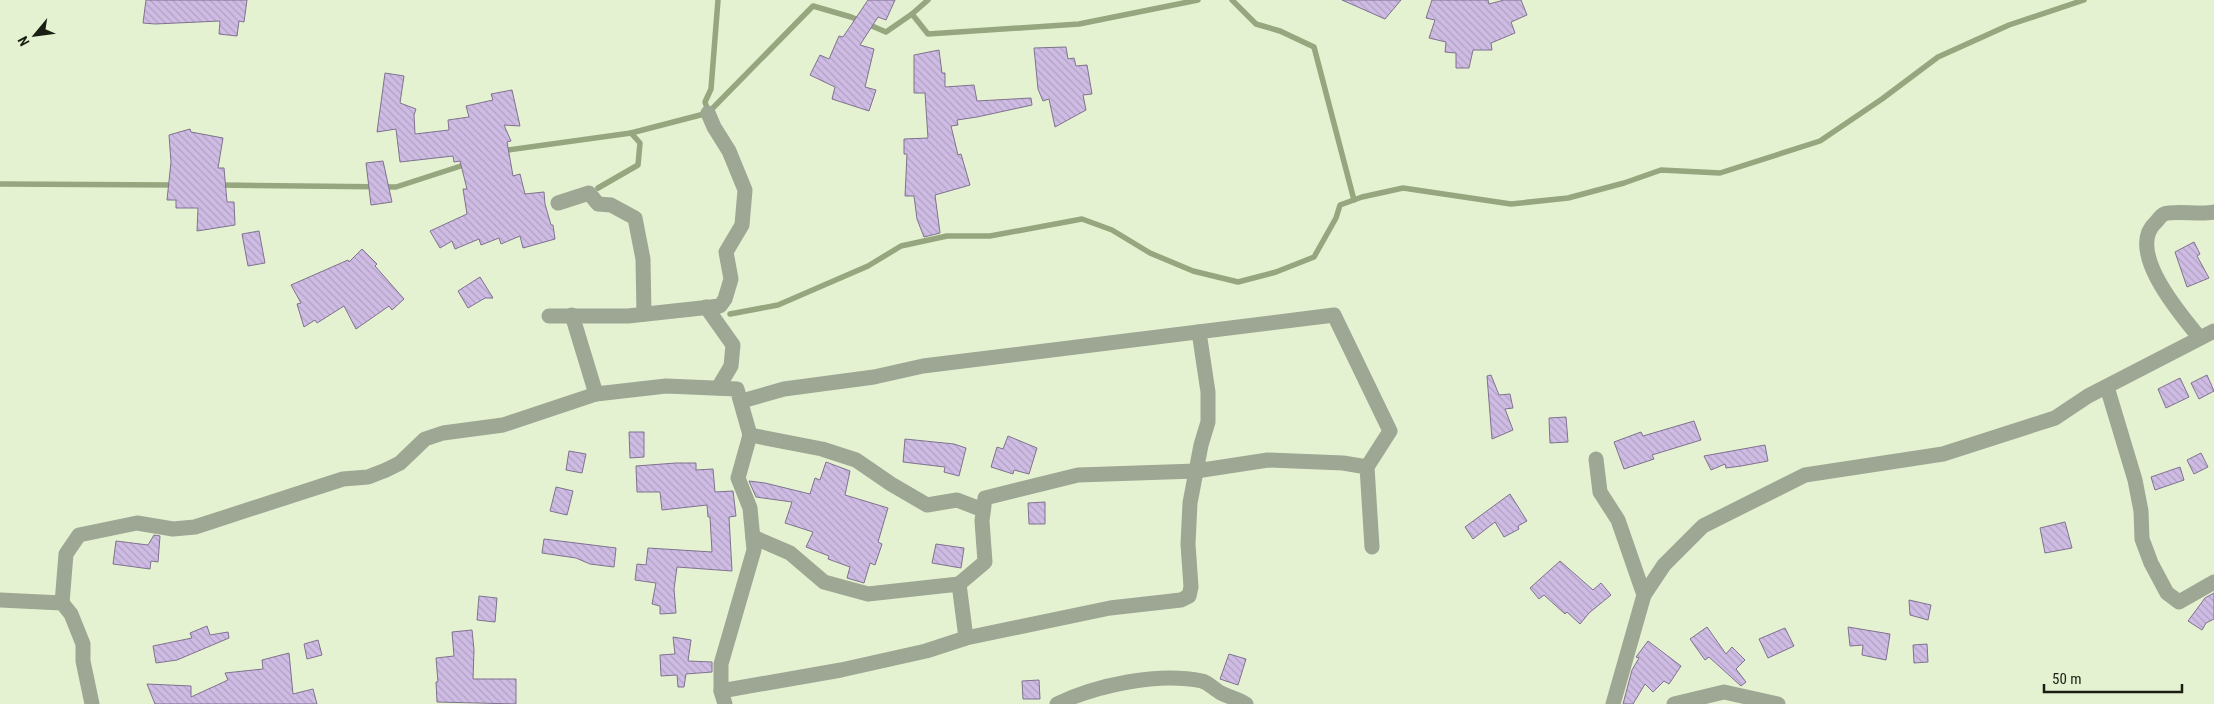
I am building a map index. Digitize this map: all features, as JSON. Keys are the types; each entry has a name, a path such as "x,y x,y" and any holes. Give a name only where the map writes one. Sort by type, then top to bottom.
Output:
{"street":[{"path":"549,316 628,316 720,306 725,299 731,279 726,252 742,225 745,190 729,151 714,127 708,113"},
{"path":"558,202 589,193 598,204 611,206 635,218 643,259 644,314"},
{"path":"1613,704 1644,595 1664,565 1703,526 1805,475 1943,454 2055,418 2088,396 2209,337 2174,307 2154,271 2145,244 2150,227 2164,214 2214,212"},
{"path":"706,307 732,345 731,366 718,388"},
{"path":"572,315 596,394"},
{"path":"742,401 784,389 828,381 874,377 923,366 1334,315 1390,431 1368,466 1372,547"},
{"path":"92,704 83,660 83,644 71,614 62,603 66,554 79,535 137,523 173,529 195,527 343,478 368,477 400,463 425,439 443,433 503,425 596,394 666,386 737,389 750,434 738,478 750,508 754,550 721,664 723,698 908,656 966,638 1110,608 1181,600 1189,596 1191,586 1188,544 1190,503 1201,445 1208,422 1208,392 1199,332"},
{"path":"2107,387 2135,480 2141,511 2142,540 2151,564 2167,593 2178,602 2214,582"},
{"path":"750,434 822,449 856,460 891,484 927,505 957,500 983,510"},
{"path":"1596,459 1600,492 1618,520 1644,595"},
{"path":"753,537 790,553 824,582 868,594 959,584 985,562 982,521 985,498 1078,475 1196,471 1268,460 1368,466"},
{"path":"959,584 966,638"},
{"path":"0,600 62,603"},
{"path":"1057,704 1099,688 1135,680 1185,679 1204,682 1246,704"},
{"path":"1674,704 1724,692 1742,700 1778,704"}],"building":[{"path":"146,0 247,0 244,22 239,21 237,36 219,34 220,21 143,23"},
{"path":"868,0 895,0 886,20 878,17 860,45 874,49 865,87 876,90 869,111 832,99 835,87 810,75 820,55 829,59 839,36 843,37"},
{"path":"1342,0 1401,0 1385,19"},
{"path":"1432,0 1488,0 1489,4 1504,0 1521,0 1527,15 1511,22 1515,33 1491,43 1492,50 1473,50 1469,68 1456,68 1456,53 1445,52 1446,42 1429,38 1435,20 1426,18"},
{"path":"1066,47 1068,59 1074,58 1076,66 1087,65 1092,94 1083,95 1086,110 1055,127 1049,99 1043,101 1038,89 1034,48"},
{"path":"939,50 942,73 945,73 945,87 974,85 977,101 1031,98 1032,105 957,120 958,125 951,126 958,155 961,154 970,185 935,195 940,233 924,237 917,219 914,196 905,196 907,154 904,154 904,139 928,138 925,93 914,93 914,55"},
{"path":"385,73 404,76 400,103 416,109 414,115 415,134 449,130 448,120 469,117 466,106 493,100 491,94 512,90 520,126 504,125 511,141 507,142 513,176 520,174 525,194 544,192 545,204 551,225 553,225 555,239 523,248 520,236 501,244 499,238 481,245 479,239 455,249 452,241 440,248 430,231 467,214 463,189 467,189 460,161 454,162 453,156 400,162 396,129 377,132"},
{"path":"190,129 191,132 223,138 218,168 224,168 227,202 234,202 235,225 197,231 198,208 176,208 176,200 167,200 171,162 169,135"},
{"path":"383,161 392,202 371,205 366,163"},
{"path":"259,231 265,263 248,266 242,234"},
{"path":"2194,242 2200,254 2197,256 2209,278 2187,287 2175,252"},
{"path":"362,249 377,264 375,266 404,299 392,310 389,306 356,329 344,306 317,323 315,320 304,327 297,304 301,303 291,285 348,260 349,262"},
{"path":"480,277 493,298 485,298 468,308 458,291"},
{"path":"1491,375 1499,395 1510,394 1513,408 1505,409 1513,430 1492,439 1487,376"},
{"path":"2207,375 2214,391 2199,399 2191,383"},
{"path":"2180,378 2189,397 2166,408 2158,389"},
{"path":"1566,417 1568,442 1550,443 1549,418"},
{"path":"1694,421 1701,440 1652,455 1654,459 1624,469 1614,442 1641,432 1643,436"},
{"path":"629,432 644,432 644,457 630,458"},
{"path":"1008,436 1037,448 1029,474 1014,470 1013,474 991,467 997,447 1003,449"},
{"path":"905,439 954,444 966,448 959,476 944,472 945,467 903,462"},
{"path":"1765,445 1768,461 1741,466 1726,468 1725,464 1711,470 1704,456"},
{"path":"569,451 586,454 582,473 566,470"},
{"path":"2201,453 2208,467 2194,474 2187,460"},
{"path":"826,462 850,471 845,495 888,508 878,542 882,544 875,565 870,563 864,583 847,578 850,567 828,559 829,556 806,547 813,532 785,523 792,502 756,497 749,481 810,494 815,478 820,480"},
{"path":"696,463 696,470 713,469 715,492 733,491 736,516 729,517 732,571 677,567 674,589 676,613 660,614 660,606 652,604 656,583 635,580 637,564 646,565 648,548 712,552 710,517 708,517 707,505 662,510 660,492 637,492 636,466"},
{"path":"2180,467 2184,480 2155,490 2151,477"},
{"path":"556,487 573,491 567,515 550,511"},
{"path":"1510,494 1527,521 1518,526 1519,529 1504,537 1495,522 1473,539 1465,527"},
{"path":"1045,502 1045,524 1029,524 1028,503"},
{"path":"2065,522 2072,548 2045,553 2040,528"},
{"path":"154,535 160,536 158,562 151,561 150,569 113,564 116,541 148,545"},
{"path":"544,539 616,548 614,567 590,564 576,558 542,553"},
{"path":"936,544 964,548 961,568 932,563"},
{"path":"1560,561 1593,590 1601,583 1611,595 1589,613 1580,624 1567,612 1565,614 1544,595 1539,599 1530,588"},
{"path":"2214,593 2214,619 2206,623 2202,630 2188,621 2205,598"},
{"path":"479,596 497,598 495,622 477,620"},
{"path":"1909,600 1931,605 1928,620 1910,615"},
{"path":"207,626 210,635 228,632 229,638 177,660 156,663 153,646 192,638 190,633"},
{"path":"1707,627 1726,654 1732,647 1745,660 1736,669 1746,682 1741,686 1709,657 1705,660 1690,639"},
{"path":"1848,627 1890,634 1886,660 1862,655 1863,645 1850,646"},
{"path":"1785,628 1794,646 1768,658 1759,639"},
{"path":"472,630 474,650 473,679 516,679 516,704 437,702 436,658 454,656 452,632"},
{"path":"673,637 691,640 688,661 712,662 712,672 686,674 684,687 678,687 677,675 661,676 660,655 675,654"},
{"path":"318,640 322,655 307,659 304,644"},
{"path":"1648,641 1681,666 1669,684 1664,681 1653,692 1645,684 1633,704 1623,704 1632,670 1639,658 1636,657"},
{"path":"1927,644 1928,662 1914,663 1913,645"},
{"path":"289,653 293,694 313,689 317,704 155,704 147,684 191,686 191,697 228,680 225,673 263,669 262,660"},
{"path":"1229,654 1246,659 1238,685 1220,679"},
{"path":"1039,680 1040,699 1023,699 1022,681"}],"waterway":[{"path":"708,111 705,102 711,89 718,0"},
{"path":"912,14 928,0"},
{"path":"501,151 631,133 708,113 813,6 851,17 886,32 912,14 928,34 1079,24 1198,0"},
{"path":"1232,0 1256,24 1280,31 1314,47 1354,200"},
{"path":"730,314 778,305 868,266 901,246 947,236 990,236 1082,219 1112,230 1150,253 1193,271 1238,282 1276,272 1314,257 1336,218 1340,205 1362,197 1403,188 1511,204 1568,198 1624,183 1661,170 1720,173 1820,141 1882,99 1938,57 2009,25 2084,0"},
{"path":"598,188 638,165 640,143 631,133"},
{"path":"220,185 396,187 467,164"},
{"path":"0,184 175,185"}]}
